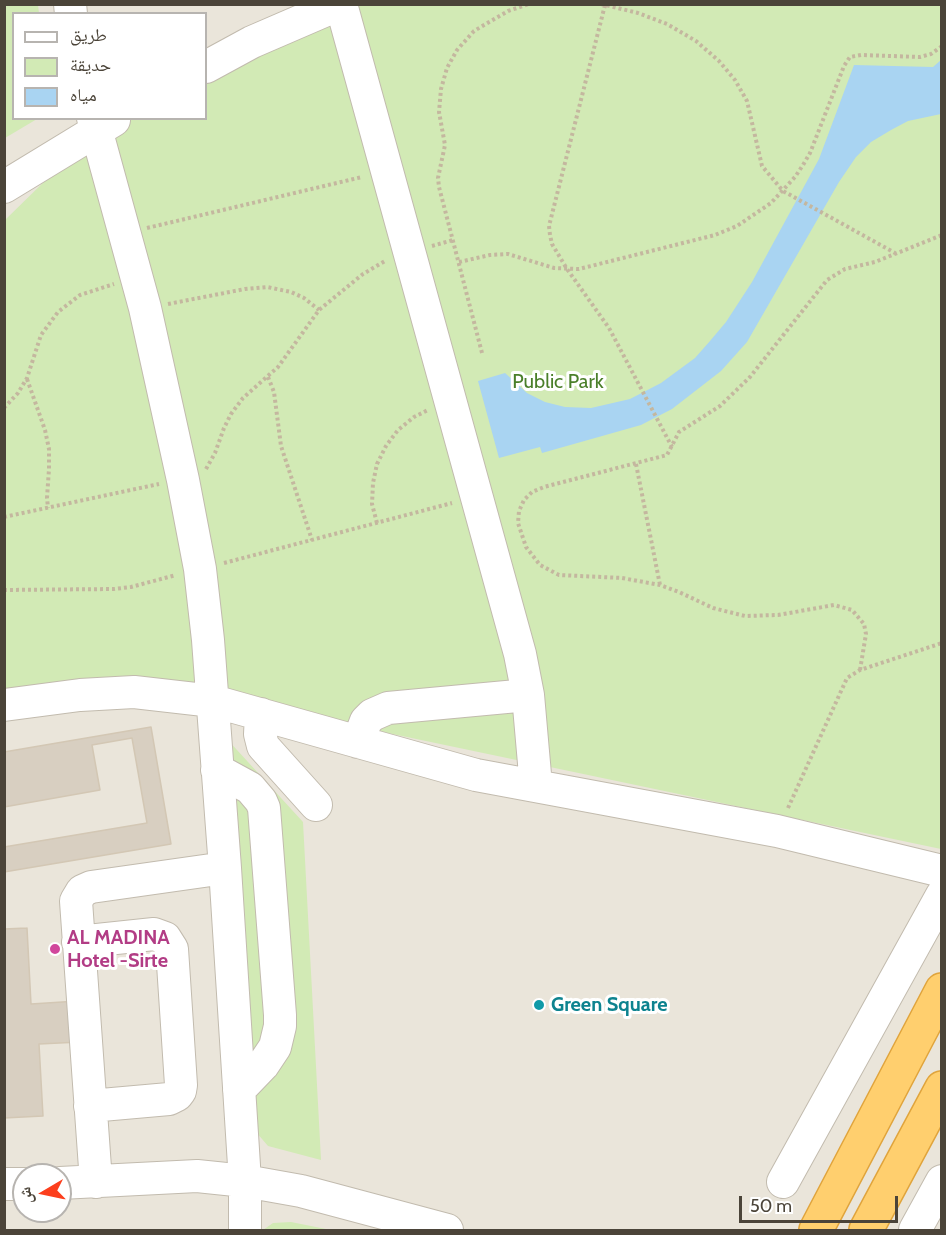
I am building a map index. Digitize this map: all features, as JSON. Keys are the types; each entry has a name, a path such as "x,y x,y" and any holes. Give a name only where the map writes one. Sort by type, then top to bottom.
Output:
{"highway":[{"path":"816,1230 942,990"},
{"path":"866,1230 942,1088"}],"street":[{"path":"207,66 252,42 340,4 520,654 528,694 536,786"},
{"path":"4,187 102,123 126,233 146,308 200,569 213,701 225,868 245,1230"},
{"path":"4,705 80,695 134,692 213,701 476,775 777,831 942,871"},
{"path":"358,742 366,721 372,715 388,708 528,694"},
{"path":"261,714 262,746 316,805"},
{"path":"218,770 250,788 264,808 280,1015 275,1047 239,1090"},
{"path":"96,1182 76,901 79,895 87,889 225,868"},
{"path":"783,1182 942,895"},
{"path":"78,942 160,934 170,943 173,972 180,1091 173,1098 90,1106"},
{"path":"72,1183 197,1176 244,1181 301,1191 447,1230"},
{"path":"915,1230 942,1181"}],"path":[{"path":"482,353 438,178 444,153 439,111 441,89 447,68 457,50 474,31 508,11 529,4"},
{"path":"672,447 609,328 552,244 549,225 603,5 638,13 667,24 696,41 719,61 735,80 747,101 762,165 783,191 895,254"},
{"path":"459,262 490,255 508,254 554,268 592,267 715,235 736,226 756,214 783,191 795,177 810,153 844,66 850,57 861,55 920,57 931,54 942,46"},
{"path":"126,233 387,171"},
{"path":"860,670 866,634 864,624 852,610 834,605 778,615 745,616 713,608 660,585 622,578 570,577 549,571 533,558 526,547 518,523 519,511 524,500 532,492 544,487 663,457 670,452 675,436 679,432 720,406 750,377 827,280 845,269 875,262 942,235"},
{"path":"4,517 183,480 198,474 211,462 231,414 243,398 268,377 287,356 319,310 363,274 383,262 453,240"},
{"path":"4,408 18,393 27,378 41,335 58,312 80,295 138,277"},
{"path":"146,308 267,287 291,292 304,298 319,310"},
{"path":"268,377 274,392 281,446 312,540"},
{"path":"27,378 47,440 50,470 46,498 48,508"},
{"path":"377,523 372,504 373,483 377,464 386,446 398,430 414,417 432,408 451,404"},
{"path":"636,464 660,585"},
{"path":"4,590 122,588 477,496"},
{"path":"777,831 850,675 942,643"}],"shaded area":[{"path":"5,5 941,5 941,1230 5,1230"}],"green space":[{"path":"5,4 38,5 39,12 12,12 12,120 35,120 5,138"},
{"name":"Public Park","path":"340,5 941,5 941,849 197,693 5,701 5,220 96,131 114,120 207,120 207,67"},
{"path":"226,738 303,822 321,1160 268,1146 251,1126"},
{"path":"291,1222 331,1230 263,1230 273,1223"}],"water":[{"path":"941,60 941,114 908,121 871,142 856,157 839,182 747,342 721,371 672,409 641,425 542,453 540,447 499,458 478,381 505,373 527,393 545,402 565,407 591,408 630,399 661,383 695,358 726,322 752,282 819,159 854,65 933,67"}],"building":[{"path":"151,727 171,844 4,872 4,847 147,823 132,738 92,745 100,790 4,807 4,752"},
{"path":"27,928 31,1004 78,1001 80,1042 39,1044 43,1116 4,1118 4,929"}],"place":[{"name":"AL MADINA Hotel -Sirte","path":"55,949"},
{"name":"Green Square","path":"539,1005"}]}
